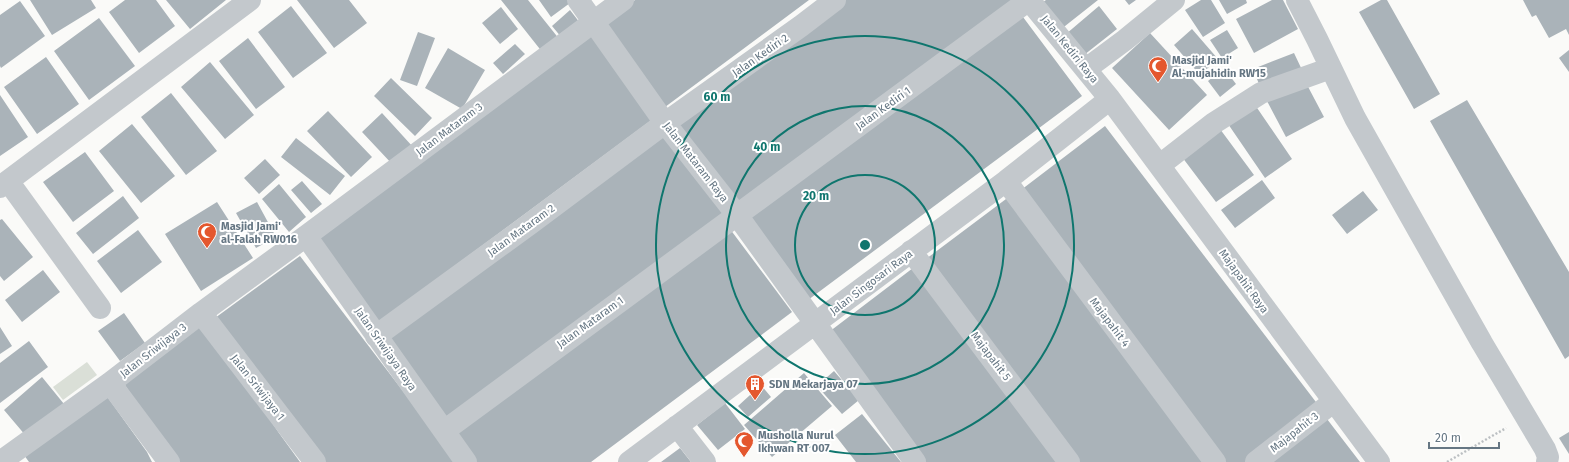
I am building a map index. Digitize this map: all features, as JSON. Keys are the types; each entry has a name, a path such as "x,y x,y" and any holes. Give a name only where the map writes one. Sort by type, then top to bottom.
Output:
{"street":[{"path":"100,308 4,184 250,0"},
{"name":"Jalan Mataram Raya","path":"578,0 665,122 737,215 915,462"},
{"name":"Jalan Mataram 3","path":"306,236 623,0"},
{"name":"Jalan Kediri 2","path":"665,122 801,26 835,0"},
{"name":"Jalan Kediri Raya","path":"1029,0 1110,99"},
{"name":"Jalan Kediri 1","path":"737,215 894,101 1029,0"},
{"path":"1086,69 1174,0"},
{"path":"1296,0 1362,132 1545,449 1548,457 1546,462"},
{"path":"1160,165 1214,123 1261,93 1331,68"},
{"name":"Majapahit Raya","path":"1110,99 1333,402 1379,462"},
{"name":"Jalan Singosari Raya","path":"629,462 1006,182 1110,99"},
{"name":"Jalan Mataram 2","path":"376,336 531,224 665,122"},
{"name":"Majapahit 4","path":"1006,182 1215,462"},
{"name":"Jalan Mataram 1","path":"444,431 599,315 737,215"},
{"name":"Jalan Sriwijaya 3","path":"0,462 110,383 201,313 306,236"},
{"name":"Jalan Sriwijaya Raya","path":"306,236 466,462"},
{"name":"Majapahit 5","path":"911,252 1069,462"},
{"name":"Jalan Sriwijaya 1","path":"201,313 316,462"},
{"path":"110,383 169,462"},
{"name":"Majapahit 3","path":"1256,462 1333,402"},
{"path":"677,426 705,462"}],"path":[{"path":"1447,462 1526,417"}],"shaded area":[{"path":"87,362 97,375 63,400 53,387"}],"building":[{"path":"30,0 91,0 96,8 52,35"},
{"path":"125,0 156,0 175,26 139,53 109,12"},
{"path":"166,0 226,0 190,29"},
{"path":"297,0 349,0 367,23 334,48"},
{"path":"501,0 528,0 560,40 543,53"},
{"path":"539,0 568,0 570,3 551,17"},
{"path":"635,0 809,0 661,110 599,27"},
{"path":"846,0 1013,0 738,210 675,127"},
{"path":"1046,0 1098,0 1060,30 1040,4"},
{"path":"1125,0 1136,0 1129,5"},
{"path":"1201,0 1211,0 1225,23 1203,37 1185,10"},
{"path":"1219,0 1246,0 1247,3 1227,14"},
{"path":"1272,0 1283,0 1298,29 1254,53 1236,19"},
{"path":"1381,0 1387,0 1440,94 1414,109 1359,12"},
{"path":"1523,0 1569,0 1569,35 1566,29 1549,38 1536,15 1532,17"},
{"path":"20,1 45,36 1,68 0,15"},
{"path":"291,6 327,53 293,78 258,32"},
{"path":"1099,6 1117,29 1084,55 1066,34"},
{"path":"501,7 518,29 500,44 482,23"},
{"path":"570,10 580,23 562,38 552,26"},
{"path":"1020,13 1082,96 804,303 742,220"},
{"path":"99,18 135,66 89,100 54,51"},
{"path":"1192,29 1218,59 1200,75 1174,45"},
{"path":"1227,30 1238,48 1222,58 1210,40"},
{"path":"418,32 435,38 417,86 400,80"},
{"path":"1150,33 1207,95 1169,130 1112,68"},
{"path":"591,35 653,119 375,325 314,242"},
{"path":"248,38 285,87 256,109 219,61"},
{"path":"515,44 525,54 503,74 493,63"},
{"path":"448,48 485,70 462,109 425,88"},
{"path":"1569,50 1569,72 1559,58"},
{"path":"1294,53 1303,72 1261,89 1253,69"},
{"path":"46,57 79,104 37,134 4,87"},
{"path":"210,62 254,115 225,139 181,87"},
{"path":"1224,68 1236,84 1220,97 1208,81"},
{"path":"391,78 432,118 415,136 374,96"},
{"path":"1305,81 1324,117 1286,137 1267,101"},
{"path":"171,93 217,151 186,175 141,117"},
{"path":"0,95 28,137 0,156"},
{"path":"1467,100 1569,272 1569,356 1565,359 1430,121"},
{"path":"1253,102 1292,159 1265,178 1226,121"},
{"path":"328,111 372,157 351,177 307,131"},
{"path":"382,113 413,147 393,165 362,132"},
{"path":"132,124 175,176 141,203 99,151"},
{"path":"1105,126 1319,406 1246,462 1223,462 1017,193"},
{"path":"1220,129 1254,175 1216,202 1182,157"},
{"path":"663,133 725,216 448,423 386,340"},
{"path":"296,138 345,176 330,195 281,157"},
{"path":"85,152 114,191 73,222 43,182"},
{"path":"265,159 280,175 259,194 244,178"},
{"path":"1262,180 1275,198 1235,228 1221,210"},
{"path":"302,181 322,204 311,213 291,190"},
{"path":"279,184 306,217 289,232 262,199"},
{"path":"1363,191 1378,210 1347,234 1332,215"},
{"path":"123,196 139,218 93,254 76,233"},
{"path":"1010,196 1214,462 1075,462 922,262"},
{"path":"217,202 253,258 201,291 165,234"},
{"path":"257,202 276,237 256,248 236,213"},
{"path":"2,219 33,257 4,281 0,276 0,220"},
{"path":"730,229 792,312 591,462 472,462 453,435"},
{"path":"138,230 162,262 121,293 97,261"},
{"path":"300,256 457,462 319,462 215,318"},
{"path":"913,268 1061,462 922,462 825,335"},
{"path":"43,270 60,292 22,322 5,300"},
{"path":"124,313 145,343 120,361 98,331"},
{"path":"204,323 300,462 175,462 123,382"},
{"path":"0,327 12,346 0,354"},
{"path":"29,341 48,367 0,403 0,363"},
{"path":"834,371 859,400 842,414 817,386"},
{"path":"804,373 832,406 772,457 744,425"},
{"path":"42,377 64,404 26,436 4,410"},
{"name":"SDN Mekarjaya 07","path":"761,385 771,397 748,417 738,406"},
{"path":"106,395 147,452 152,462 29,462 24,455"},
{"path":"725,403 745,429 718,450 697,425"},
{"path":"862,414 901,462 856,462 835,435"},
{"path":"1327,419 1360,462 1270,462"},
{"path":"1569,432 1569,454 1559,438"},
{"path":"680,448 691,462 661,462"}],"place":[{"name":"Masjid Jami' Al-mujahidin RW15","path":"1158,83"},
{"name":"Masjid Jami' al-Falah RW016","path":"207,249"},
{"name":"SDN Mekarjaya 07","path":"755,401"},
{"name":"Musholla Nurul Ikhwan RT 007","path":"744,458"}]}
